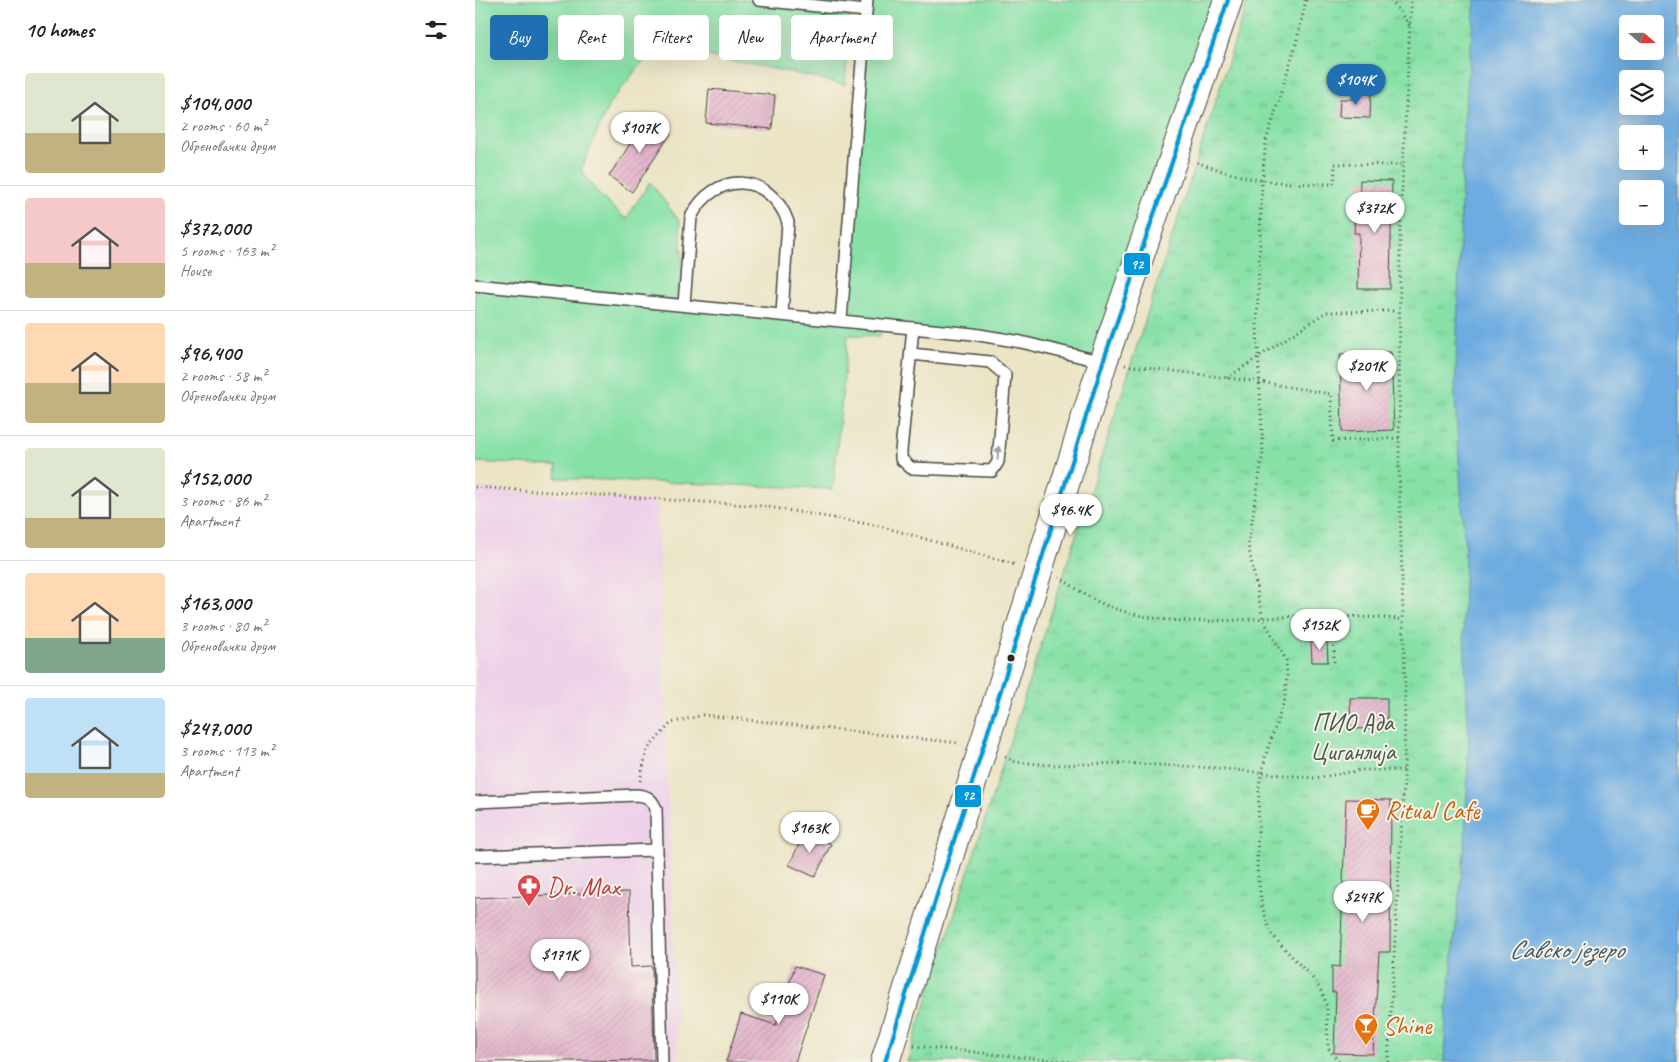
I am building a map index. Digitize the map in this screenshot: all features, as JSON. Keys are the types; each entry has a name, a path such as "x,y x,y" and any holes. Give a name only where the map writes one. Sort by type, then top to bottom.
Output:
{"street":[{"path":"888,1053 982,745 1103,362 1228,0"}],"lane":[{"path":"759,0 867,6 841,320"},
{"path":"684,304 691,217 698,204 720,186 734,183 749,184 763,188 774,197 783,208 788,222 781,314"},
{"path":"475,285 684,304 913,328 1021,342 1103,362"},
{"path":"911,354 990,362 1005,375 998,462 995,468 987,472 911,468 901,459 913,328"},
{"path":"475,802 637,795 646,796 653,802 657,850 662,1062"},
{"path":"475,856 657,850"}],"path":[{"path":"1306,0 1296,44 1266,141 1262,182 1257,327 1263,453 1248,545 1263,619 1285,660 1287,674 1285,699 1262,772 1258,802 1257,869 1262,906 1271,934 1316,982 1324,996 1327,1008 1328,1048 1339,1062"},
{"path":"1391,0 1410,26"},
{"path":"1388,1062 1404,770 1405,684 1399,311 1400,230 1411,0"},
{"path":"1175,154 1231,176 1262,182 1334,184 1335,164 1403,165"},
{"path":"1227,378 1326,312 1399,311"},
{"path":"1103,362 1260,382 1331,394 1333,441 1400,438"},
{"path":"475,487 763,506 880,526 1016,565 1039,565 1101,603 1128,612 1186,621 1333,616 1403,619"},
{"path":"1333,616 1334,664"},
{"path":"637,795 647,750 671,722 703,715 982,745"},
{"path":"1016,762 1074,765 1124,763 1262,772 1315,778 1363,770 1404,770"},
{"path":"888,1053 1070,1062"}],"shaded area":[{"path":"475,488 657,502 678,1062 475,1062"}],"green space":[{"path":"475,0 851,0 850,15 791,15 791,60 847,60 845,85 728,60 781,60 781,15 719,15 719,58 709,56 709,15 634,15 634,60 644,60 609,104 581,170 599,195 626,219 650,182 680,222 685,304 840,320 862,60 893,60 893,15 866,15 867,0 1228,0 1103,362 1021,342 883,325 880,336 848,335 833,489 556,478 557,466 475,462"},
{"name":"ПИО Ада Циганлија","path":"1248,0 1679,0 1679,1062 907,1062"}],"water":[{"name":"Савско језеро","path":"1475,0 1679,0 1679,1062 1444,1062 1446,1018 1465,843 1469,740 1463,618 1465,551 1455,398 1463,135"}],"building":[{"path":"709,89 775,95 772,129 706,123"},
{"path":"1354,91 1371,92 1370,118 1339,117 1340,99 1354,99"},
{"path":"648,117 671,133 632,192 609,176"},
{"path":"1360,180 1392,181 1390,289 1358,289 1359,233 1354,233 1355,214 1359,215"},
{"path":"1391,352 1394,430 1342,432 1340,354"},
{"path":"1327,640 1328,662 1312,662 1311,641"},
{"path":"1350,698 1387,698 1387,728 1351,729"},
{"path":"1346,799 1391,800 1390,952 1379,952 1373,1054 1334,1053 1336,992 1332,992 1332,966 1340,967"},
{"path":"805,832 831,844 815,877 789,865"},
{"path":"629,892 631,967 652,966 654,1060 475,1062 475,898"},
{"path":"795,966 824,975 795,1062 726,1062 741,1014 776,1025"}],"transit line":[{"name":"92","path":"885,1062 1103,362 1228,0"}],"place":[{"name":"Ritual Cafe","path":"1368,831"},
{"name":"Dr. Max","path":"529,907"},
{"name":"Shine","path":"1366,1046"}]}
